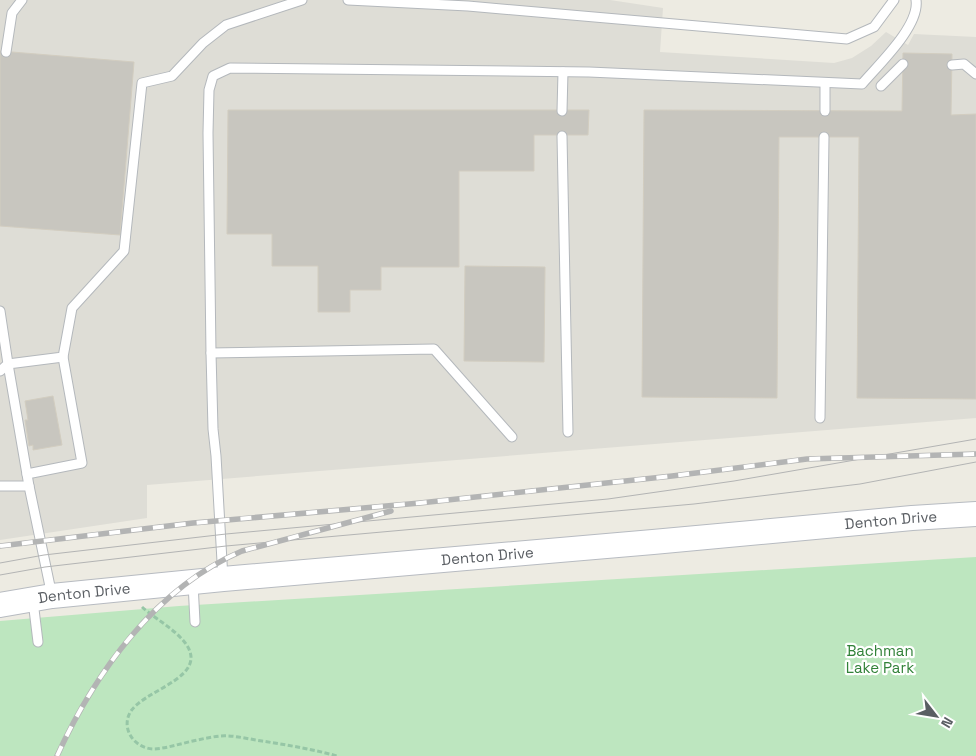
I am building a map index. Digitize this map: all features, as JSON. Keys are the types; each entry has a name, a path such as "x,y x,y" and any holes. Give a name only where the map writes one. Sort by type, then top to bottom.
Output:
{"main road":[{"name":"Denton Drive","path":"0,604 42,597 223,579 912,518 976,514"}],"lane":[{"path":"6,52 12,13 22,0"},
{"path":"27,474 82,463 63,357 72,308 124,251 142,83 172,76 203,43 226,25 302,0"},
{"path":"348,0 468,6 847,39 874,27 894,0"},
{"path":"450,0 468,6"},
{"path":"223,579 213,429 208,133 209,90 213,76 230,68 563,72 862,84 902,39 917,6 916,0"},
{"path":"881,86 903,64"},
{"path":"952,65 964,64 976,74"},
{"path":"562,111 563,72"},
{"path":"825,83 825,111"},
{"path":"562,136 568,432"},
{"path":"820,418 824,137"},
{"path":"0,311 30,486 42,597 38,642"},
{"path":"212,353 434,349 512,437"},
{"path":"0,371 8,364 63,357"},
{"path":"0,486 30,486"},
{"path":"193,582 194,622"}],"path":[{"path":"142,607 184,640 190,649 192,659 188,668 179,678 137,704 130,713 126,722 128,732 140,746 152,749 219,736 234,736 295,746 337,756"}],"shaded area":[{"path":"0,0 610,0 663,8 660,52 834,63 852,58 871,46 886,32 908,45 914,34 976,37 976,418 147,485 147,518 0,540"}],"green space":[{"name":"Bachman Lake Park","path":"976,557 976,756 0,756 0,621 179,606"}],"building":[{"path":"0,51 134,62 120,235 0,226"},
{"path":"903,53 952,54 951,115 976,114 976,399 857,398 859,137 779,137 777,398 642,397 644,110 902,111"},
{"path":"228,110 589,110 588,135 534,135 534,171 459,171 459,267 381,267 381,290 350,290 350,312 318,312 318,266 272,266 272,234 227,234"},
{"path":"465,266 545,267 544,362 464,361"},
{"path":"53,396 62,445 33,450 33,445 29,446 25,420 28,420 25,401"}],"tram line":[{"path":"0,563 44,555 226,534 608,499 734,481 976,439"},
{"path":"0,575 45,567 226,546 694,504 860,484 976,462"}],"railway":[{"path":"0,546 193,523 420,503 672,476 807,459 976,454"},
{"path":"57,756 72,725 109,664 155,610 182,587 211,567 242,551 391,511"}]}
